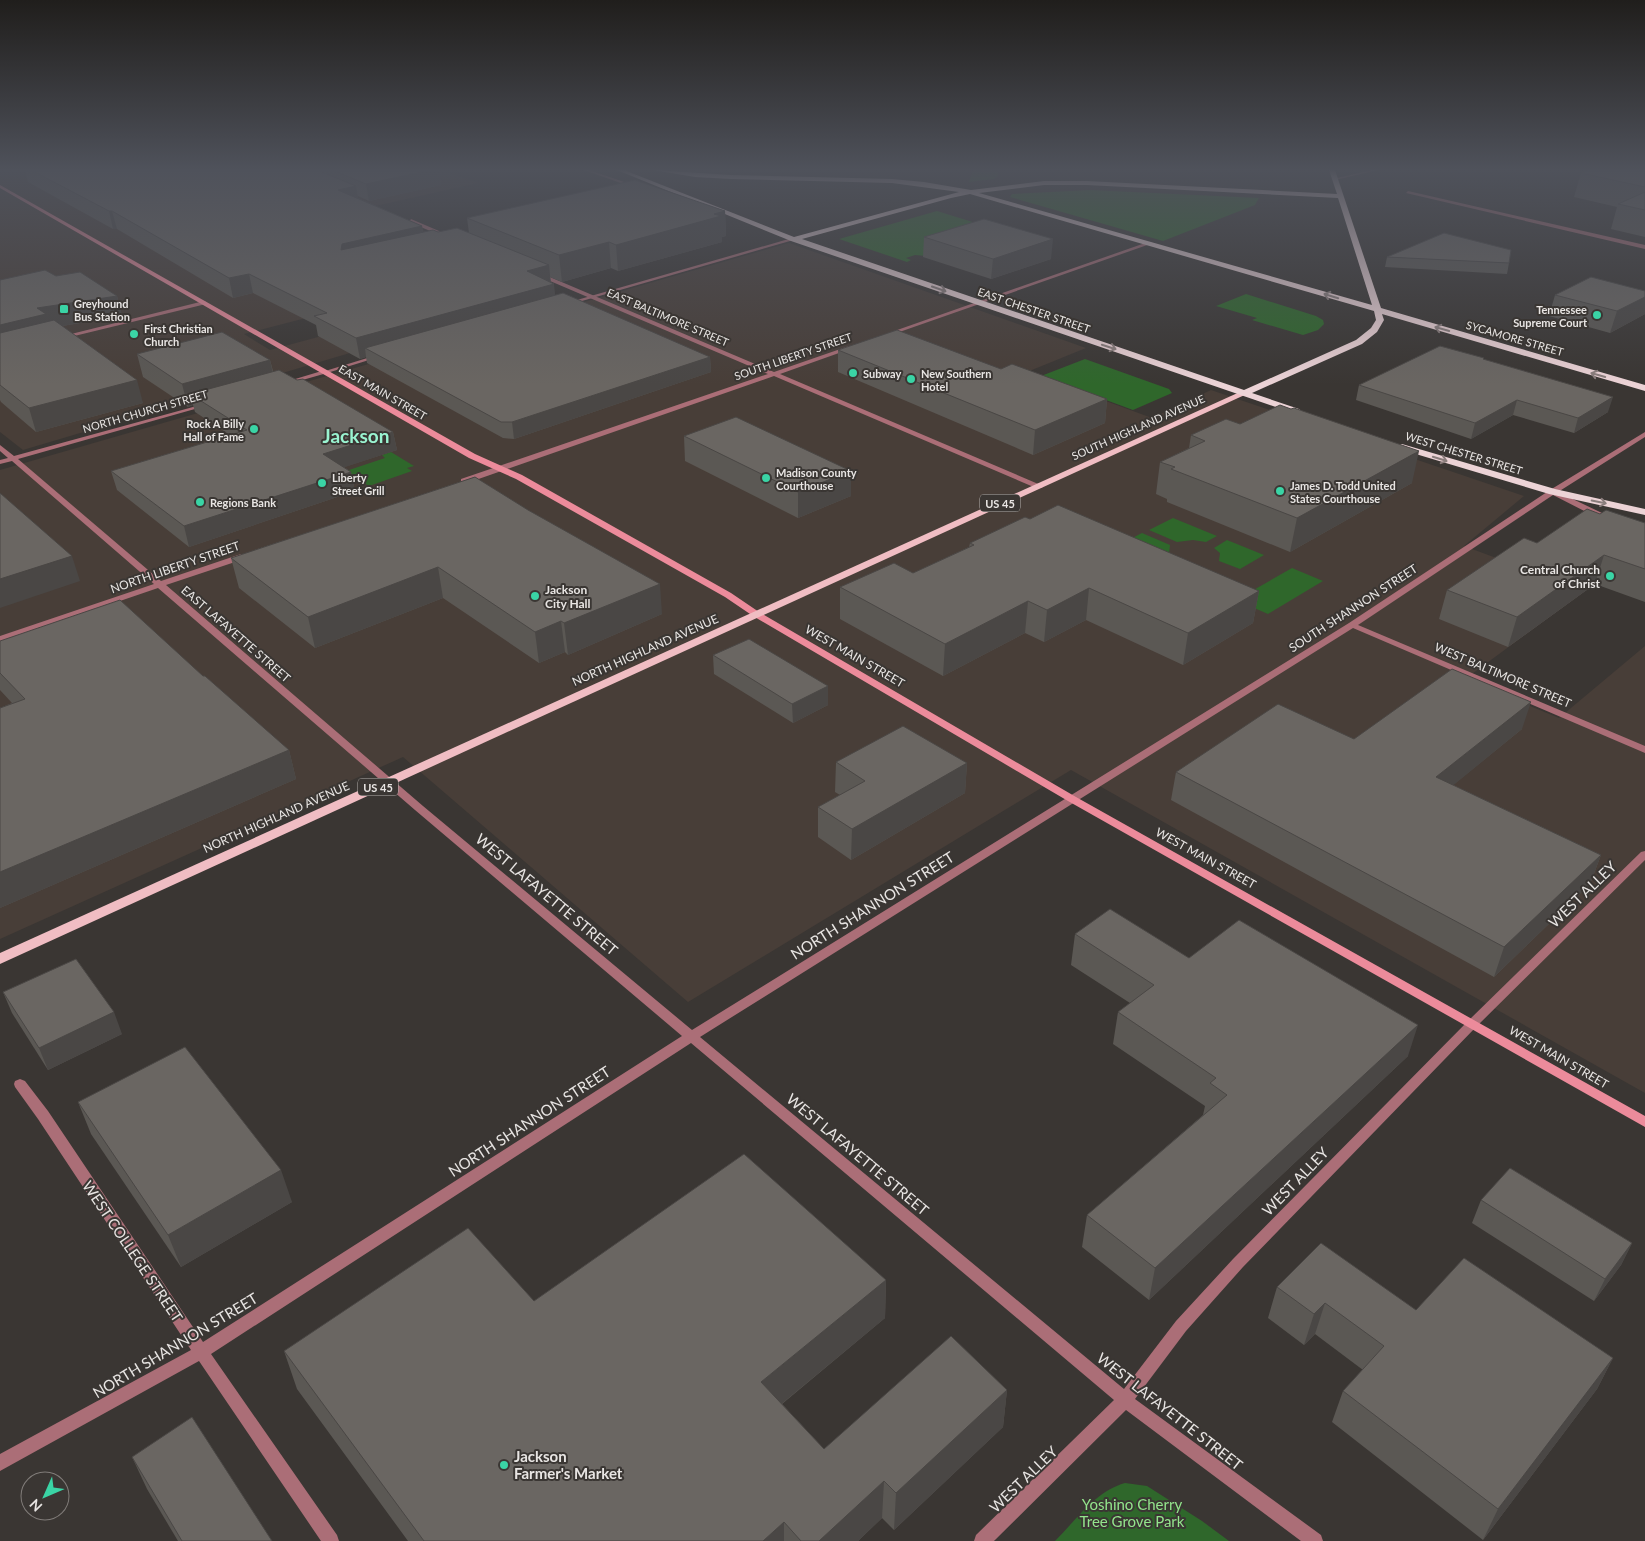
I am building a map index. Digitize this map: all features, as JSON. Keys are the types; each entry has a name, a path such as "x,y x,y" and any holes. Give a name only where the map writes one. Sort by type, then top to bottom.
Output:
{"highway":[{"name":"EAST CHESTER STREET","path":"802,242 1245,393"},
{"name":"SYCAMORE STREET","path":"1150,242 1645,388"},
{"path":"1355,242 1378,310"},
{"name":"SOUTH HIGHLAND AVENUE","path":"1245,393 1359,342 1374,330 1380,320 1378,310"},
{"path":"1245,393 1308,415"},
{"name":"WEST CHESTER STREET","path":"1391,444 1553,492"},
{"path":"1553,492 1645,512"}],"main road":[{"name":"EAST MAIN STREET","path":"97,242 472,456 528,482 728,596 756,614"},
{"name":"SOUTH HIGHLAND AVENUE","path":"756,614 1245,393"},
{"name":"NORTH HIGHLAND AVENUE","path":"0,959 756,614"},
{"name":"WEST MAIN STREET","path":"756,614 1072,799 1645,1122"}],"street":[{"path":"556,307 784,242"},
{"path":"874,339 1150,242"},
{"path":"1623,242 1645,247"},
{"name":"EAST BALTIMORE STREET","path":"528,270 1039,486"},
{"path":"54,339 204,303"},
{"name":"SOUTH LIBERTY STREET","path":"499,469 856,345"},
{"path":"281,384 384,355"},
{"name":"NORTH CHURCH STREET","path":"0,462 210,404"},
{"name":"SOUTH SHANNON STREET","path":"1072,799 1352,624 1645,434"},
{"name":"EAST LAFAYETTE STREET","path":"0,447 388,782"},
{"path":"457,483 499,469"},
{"name":"WEST CHESTER STREET","path":"1553,492 1594,514 1611,519"},
{"name":"NORTH LIBERTY STREET","path":"0,639 250,553"},
{"name":"WEST BALTIMORE STREET","path":"1352,624 1645,750"},
{"name":"WEST LAFAYETTE STREET","path":"388,782 1125,1400 1315,1541"},
{"name":"NORTH SHANNON STREET","path":"0,1463 201,1352 690,1037 1072,799"},
{"name":"WEST ALLEY","path":"982,1541 1125,1400 1181,1326 1238,1263 1472,1024 1645,854"},
{"name":"WEST COLLEGE STREET","path":"20,1084 43,1115 201,1352 331,1541"}],"shaded area":[{"path":"0,242 447,242 383,298 244,334 270,350 366,324 397,339 23,450 0,432"},
{"path":"789,243 1086,348 1027,372 1152,418 1211,390 1524,496 1464,546 1585,591 1465,679 1559,718 1645,646 1645,1093 1071,770 688,1002 403,757 0,939 0,470"}],"green space":[{"path":"848,242 947,242 926,256 915,255 906,258 911,260 907,262"},
{"path":"1246,294 1316,316 1323,320 1324,324 1318,330 1303,335 1252,320 1257,318 1216,306"},
{"path":"1085,359 1169,389 1172,393 1133,410 1041,376"},
{"path":"391,452 414,466 407,468 412,471 369,486 346,471 385,458 382,455"},
{"path":"1173,518 1217,536 1206,542 1193,540 1177,542 1149,530"},
{"path":"1142,533 1170,545 1169,553 1115,547"},
{"path":"1227,540 1264,555 1240,569 1219,561 1220,553 1214,548"},
{"path":"1292,568 1323,581 1268,614 1236,600"},
{"name":"Yoshino Cherry Tree Grove Park","path":"1125,1483 1147,1486 1202,1521 1229,1541 1055,1541 1096,1499 1105,1492"}],"building":[{"path":"166,242 351,242 342,244 341,250 378,242 492,242 549,265 527,271 554,284 356,338 314,316 327,313 249,274 229,278"},
{"path":"526,242 627,242 616,245 609,242 559,255"},
{"path":"939,242 1044,242 993,259"},
{"path":"1423,242 1479,242 1511,250 1509,263 1387,257"},
{"path":"45,270 56,276 80,272 117,296 37,308 46,314 0,325 0,280"},
{"path":"1591,277 1645,291 1645,297 1617,311 1555,295"},
{"path":"563,293 710,357 512,422 501,422 365,348"},
{"path":"54,320 137,380 29,408 0,385 0,333"},
{"path":"897,330 1001,369 1012,364 1107,399 1035,430 838,350"},
{"path":"222,332 270,360 182,384 137,354"},
{"path":"1440,346 1613,397 1578,418 1517,400 1475,423 1359,385"},
{"path":"279,370 297,380 303,379 393,432 323,454 351,472 184,526 111,471 247,430 190,394"},
{"path":"1280,405 1291,409 1294,408 1419,451 1297,518 1171,469 1175,467 1160,462 1205,441 1191,435 1226,419 1240,424"},
{"path":"736,417 851,471 798,492 684,436"},
{"path":"475,477 528,510 660,584 564,623 561,621 535,632 438,567 308,617 231,558"},
{"path":"0,493 72,556 0,579"},
{"path":"1058,505 1259,591 1188,633 1089,588 1047,610 1028,601 945,644 840,587 894,563 913,573 974,545 970,543 1025,517 1030,519"},
{"path":"1587,509 1600,514 1606,510 1645,523 1645,569 1604,555 1517,617 1447,590 1524,538 1537,543"},
{"path":"120,600 203,676 289,750 0,872 0,708 25,699 0,673 0,641"},
{"path":"749,639 828,686 792,704 713,655"},
{"path":"1452,669 1531,702 1436,777 1601,855 1504,947 1176,772 1278,704 1354,739"},
{"path":"903,726 967,763 852,829 818,807 865,781 836,762"},
{"path":"1110,909 1189,958 1239,920 1418,1025 1155,1268 1087,1215 1227,1095 1210,1083 1216,1078 1118,1012 1154,985 1075,934"},
{"path":"76,959 114,1012 39,1048 3,992"},
{"path":"185,1047 281,1170 168,1235 78,1102"},
{"path":"744,1154 886,1280 761,1382 824,1449 951,1336 1007,1390 896,1493 884,1481 819,1541 801,1541 784,1522 763,1541 424,1541 284,1351 468,1228 534,1301"},
{"path":"1510,1168 1632,1243 1605,1279 1481,1200"},
{"path":"1321,1243 1416,1310 1464,1258 1613,1358 1498,1509 1343,1391 1384,1346 1325,1303 1314,1314 1277,1287"},
{"path":"192,1417 272,1541 182,1541 132,1457"}],"place":[{"name":"Greyhound Bus Station","path":"64,309"},
{"name":"Tennessee Supreme Court","path":"1597,315"},
{"name":"First Christian Church","path":"134,334"},
{"name":"Subway","path":"853,373"},
{"name":"New Southern Hotel","path":"911,379"},
{"name":"Rock A Billy Hall of Fame","path":"254,429"},
{"name":"Madison County Courthouse","path":"766,478"},
{"name":"Liberty Street Grill","path":"322,483"},
{"name":"James D. Todd United States Courthouse","path":"1280,491"},
{"name":"Regions Bank","path":"200,502"},
{"name":"Central Church of Christ","path":"1610,576"},
{"name":"Jackson City Hall","path":"535,596"},
{"name":"Jackson Farmer's Market","path":"504,1465"}],"district":[{"name":"Jackson","path":"356,435"}]}
